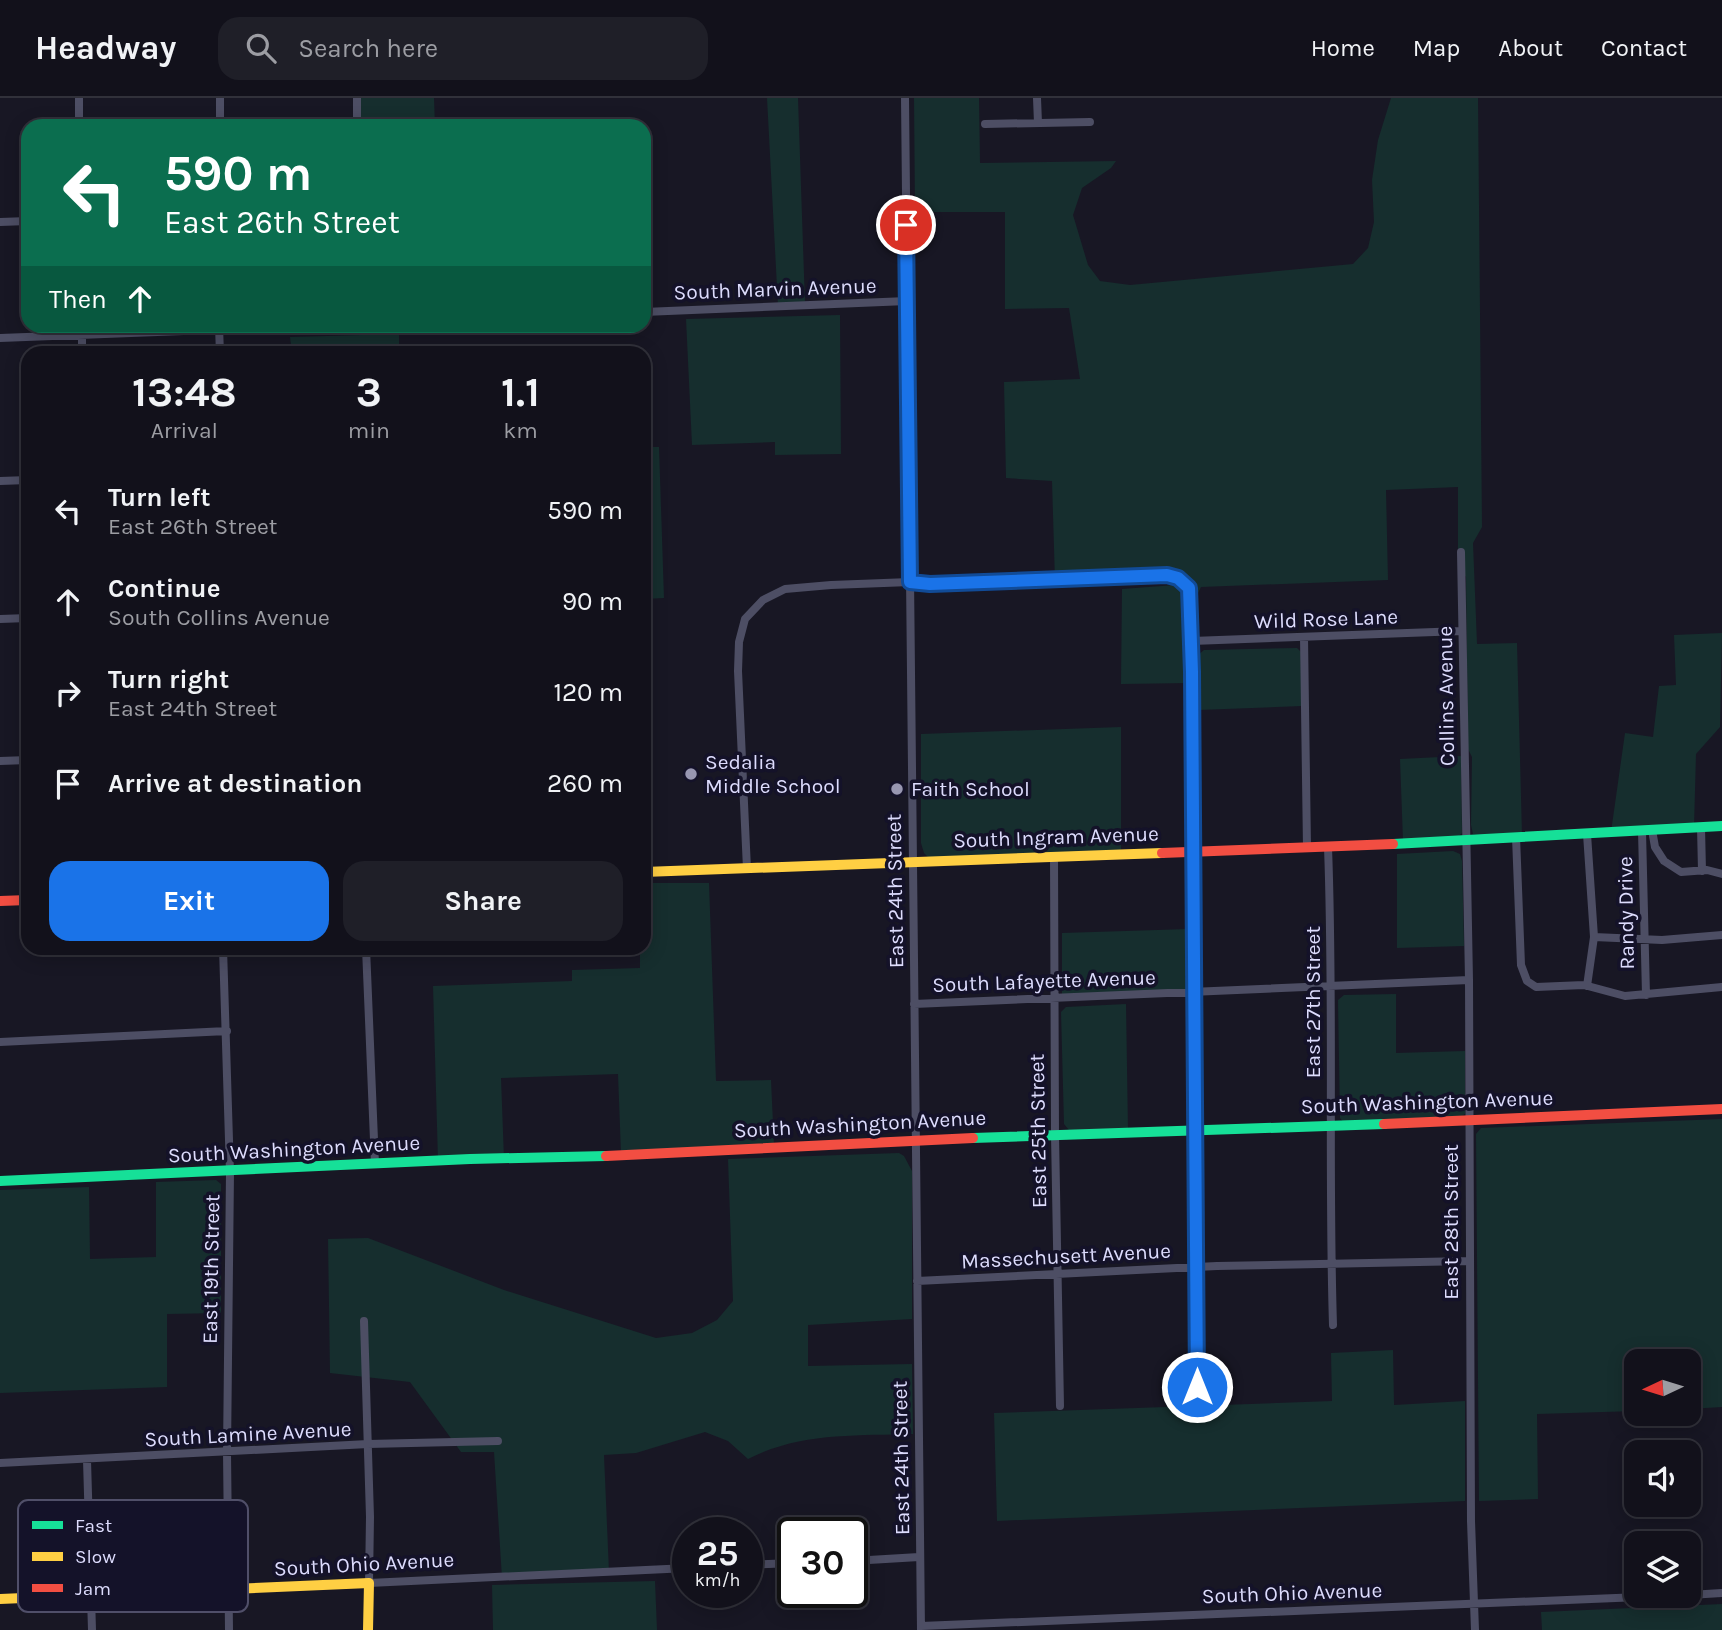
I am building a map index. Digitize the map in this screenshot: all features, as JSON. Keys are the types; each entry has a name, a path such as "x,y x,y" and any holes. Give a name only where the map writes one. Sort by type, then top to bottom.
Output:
{"street":[{"path":"79,98 79,119"},
{"path":"219,98 220,119"},
{"path":"356,98 357,119"},
{"name":"East 24th Street","path":"905,98 921,1628"},
{"path":"1037,98 1038,123"},
{"path":"985,124 1090,122"},
{"path":"0,222 21,221"},
{"name":"South Marvin Avenue","path":"651,312 907,301"},
{"path":"0,338 128,333"},
{"path":"82,336 82,346"},
{"path":"0,481 21,480"},
{"name":"Collins Avenue","path":"1461,552 1466,839"},
{"path":"747,869 739,642 745,620 763,600 785,589 910,582 930,584 1167,575 1178,578 1189,588 1192,641 1197,1387"},
{"path":"0,619 21,618"},
{"name":"Wild Rose Lane","path":"1192,641 1462,631"},
{"path":"1304,637 1307,848"},
{"path":"0,761 21,760"},
{"name":"South Ingram Avenue","path":"651,872 1307,848 1722,826"},
{"path":"1701,827 1702,871"},
{"path":"1647,830 1664,861 1681,872 1722,874"},
{"name":"Randy Drive","path":"1646,995 1644,940 1647,830"},
{"path":"1587,834 1594,937 1587,986"},
{"path":"1516,837 1521,965 1527,981 1536,987 1587,986 1625,996 1722,988"},
{"name":"East 28th Street","path":"1466,839 1475,1630"},
{"name":"East 27th Street","path":"1328,847 1332,986 1333,1325"},
{"name":"East 25th Street","path":"1054,856 1060,1406"},
{"path":"0,901 21,900"},
{"path":"1594,937 1644,940 1722,935"},
{"name":"East 19th Street","path":"223,955 230,1172 227,1500"},
{"path":"366,955 375,1164"},
{"name":"South Lafayette Avenue","path":"914,1004 1469,980"},
{"path":"0,1042 227,1031"},
{"name":"South Washington Avenue","path":"0,1181 632,1155 915,1140 1722,1109"},
{"name":"Massechusett Avenue","path":"917,1281 1196,1267 1469,1261"},
{"path":"364,1321 370,1517 369,1630"},
{"name":"South Lamine Avenue","path":"0,1463 368,1444 498,1441"},
{"path":"87,1460 88,1500"},
{"path":"868,1560 919,1558"},
{"name":"South Ohio Avenue","path":"248,1589 672,1569"},
{"path":"1701,1594 1722,1593"},
{"name":"South Ohio Avenue","path":"921,1628 1624,1598"},
{"name":"South Ohio Avenue","path":"0,1600 18,1599"},
{"path":"91,1612 92,1630"},
{"name":"East 19th Street","path":"229,1612 229,1630"}],"green space":[{"path":"359,98 434,98 435,119 359,119"},
{"path":"767,98 798,98 805,304 778,306"},
{"path":"914,98 979,98 980,163 1116,161 1111,168 1082,188 1073,215 1088,265 1100,281 1130,285 1353,264 1368,248 1374,222 1372,180 1378,140 1391,98 1478,98 1482,527 1473,543 1477,644 1517,643 1522,835 1473,834 1471,825 1472,757 1468,749 1466,577 1458,566 1458,487 1386,490 1388,580 1201,587 1198,593 1187,580 1170,576 1055,581 1052,481 1006,478 1004,382 1080,379 1069,308 1005,309 1005,212 915,212"},
{"path":"840,315 841,454 775,455 775,442 692,445 686,319"},
{"path":"399,334 399,346 291,346 290,337"},
{"path":"651,447 659,447 664,598 651,599"},
{"path":"1175,585 1185,589 1190,599 1190,683 1121,684 1122,589"},
{"path":"1722,633 1720,727 1696,754 1694,827 1611,832 1625,733 1653,737 1659,686 1676,685 1674,635"},
{"path":"1297,648 1301,652 1302,706 1198,710 1198,655 1204,650"},
{"path":"1121,727 1121,853 930,859 924,853 921,843 921,734"},
{"path":"1461,756 1462,833 1456,839 1403,841 1400,759"},
{"path":"1453,851 1460,854 1462,861 1464,946 1397,948 1397,854"},
{"path":"651,883 709,883 716,1081 771,1080 774,1145 621,1153 618,1074 501,1078 504,1159 438,1161 433,986 572,981 572,970 640,968 640,955 651,955"},
{"path":"1189,929 1190,992 1062,995 1062,933"},
{"path":"1396,994 1396,1053 1465,1051 1465,1114 1459,1118 1344,1123 1340,1118 1338,1000 1344,995"},
{"path":"1126,1004 1128,1130 1069,1130 1064,1124 1061,1012 1066,1007"},
{"path":"1722,1119 1722,1407 1701,1408 1701,1349 1624,1349 1624,1411 1537,1414 1538,1499 1479,1501 1476,1134 1481,1128"},
{"path":"899,1153 904,1156 912,1171 912,1319 808,1325 808,1366 912,1364 913,1434 808,1440 768,1450 748,1459 728,1441 705,1432 636,1453 604,1455 609,1572 502,1578 494,1452 461,1452 410,1382 330,1373 328,1239 368,1238 504,1290 656,1338 692,1333 717,1320 733,1301 728,1159"},
{"path":"216,1180 221,1184 221,1313 167,1314 167,1387 0,1393 0,1190 89,1187 90,1259 156,1257 156,1182"},
{"path":"1393,1350 1394,1405 1465,1401 1465,1501 997,1521 994,1413 1332,1401 1331,1353"},
{"path":"655,1581 657,1630 493,1630 492,1585"},
{"path":"1722,1604 1722,1630 1542,1630 1541,1612 1701,1608 1701,1605"}],"traffic: fast":[{"path":"1393,844 1722,826"},
{"path":"973,1138 1384,1124"},
{"path":"0,1181 470,1159 606,1156"}],"traffic: slow":[{"path":"651,872 1162,853"},
{"path":"248,1588 369,1583 368,1630"},
{"path":"0,1599 18,1598"}],"traffic: jam":[{"path":"1162,853 1393,844"},
{"path":"0,901 21,900"},
{"path":"1384,1124 1722,1109"},
{"path":"606,1156 973,1138"}],"place":[{"name":"Sedalia Middle School","path":"691,774"},
{"name":"Faith School","path":"897,789"}],"route":[{"path":"906,225 910,582 930,584 1167,575 1178,578 1189,588 1192,672 1197,1387"}]}
